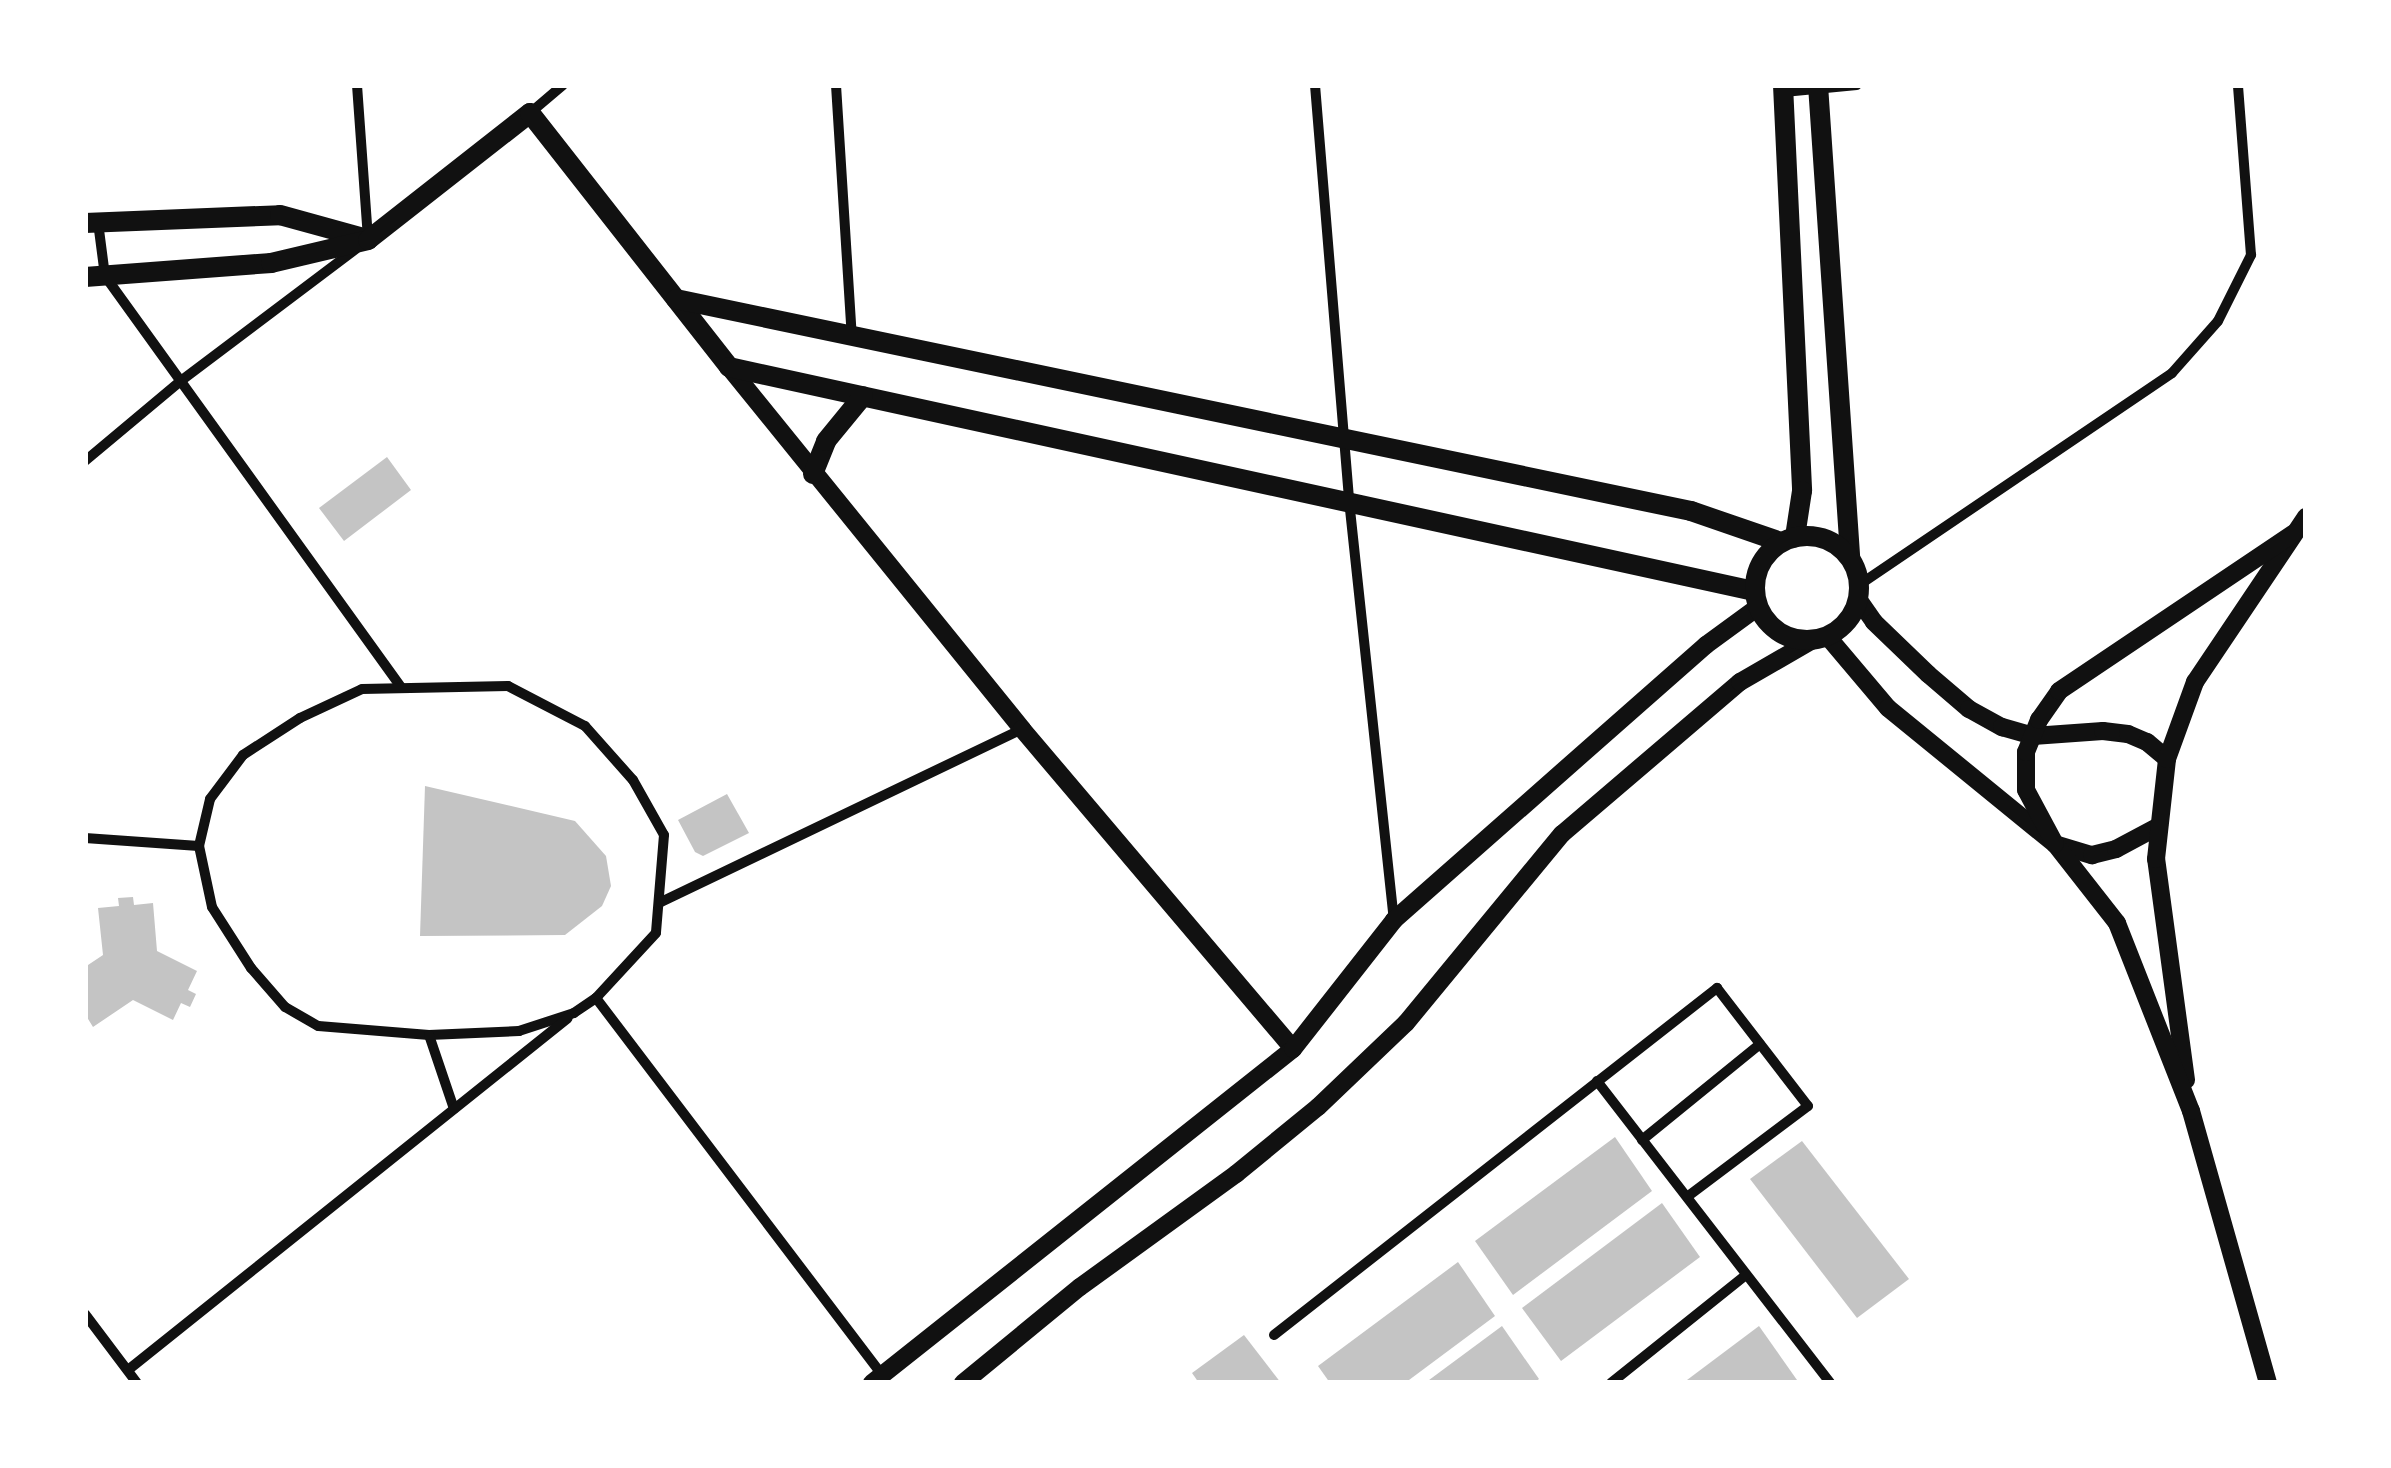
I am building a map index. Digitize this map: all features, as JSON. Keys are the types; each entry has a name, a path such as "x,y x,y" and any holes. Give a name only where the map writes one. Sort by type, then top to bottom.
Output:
{"main road":[{"path":"1784,89 1802,491 1788,540 1761,563 1756,599 1779,633 1820,639 1852,614 1858,592 1850,558 1818,87"},
{"path":"95,276 271,262 368,240 530,113 729,367 1350,500 1756,599"},
{"path":"92,223 280,215 368,240"},
{"path":"676,300 1691,510 1788,540 1826,540 1850,558"},
{"path":"813,474 826,441 863,396"}],"street":[{"path":"85,462 182,380 368,240 357,85"},
{"path":"530,113 563,85"},
{"path":"836,85 852,337"},
{"path":"1316,85 1344,437 1394,920"},
{"path":"1784,89 1857,85"},
{"path":"2167,759 2148,742 2128,734 2102,730 2032,736 1969,709 1874,622 1858,592 2172,373 2218,321 2251,255 2238,85"},
{"path":"92,223 95,276 182,380 401,687"},
{"path":"729,367 1022,729 1294,1049"},
{"path":"2191,1111 2156,859 2167,759 2195,682 2306,517"},
{"path":"2268,1383 2191,1111 2117,922 2055,844 2026,790 2026,752 2059,691 2294,533"},
{"path":"596,998 877,1379 1294,1049 1394,920 1756,599"},
{"path":"963,1383 1080,1287 1236,1174 1318,1107 1406,1023 1562,834 1740,682 1820,639 1888,708 2055,844 2092,855 2116,850 2159,826"},
{"path":"128,1370 596,998 656,933 664,836 633,780 585,726 508,686 362,690 300,718 242,756 210,799 199,846 212,907 252,968 285,1007 318,1026 429,1035 520,1032 574,1013"},
{"path":"661,902 1022,729"},
{"path":"85,838 199,846"},
{"path":"1274,1335 1717,988 1808,1106 1687,1197"},
{"path":"429,1035 454,1108"},
{"path":"1642,1140 1760,1044"},
{"path":"1597,1081 1830,1383"},
{"path":"1611,1383 1746,1275"},
{"path":"85,1314 138,1383"}],"building":[{"path":"387,457 411,490 344,541 319,508"},
{"path":"425,786 575,821 606,856 611,886 602,906 565,935 420,936"},
{"path":"727,794 749,833 703,856 695,852 678,820"},
{"path":"133,897 134,905 153,903 157,951 197,971 188,990 196,994 190,1007 181,1003 173,1020 133,1000 93,1027 85,1014 85,967 103,955 98,908 119,906 118,898"},
{"path":"1615,1137 1652,1191 1513,1295 1475,1241"},
{"path":"1802,1141 1909,1279 1857,1318 1750,1179"},
{"path":"1662,1203 1700,1257 1561,1361 1522,1308"},
{"path":"1458,1262 1495,1316 1405,1383 1330,1383 1318,1366"},
{"path":"1502,1326 1539,1379 1534,1383 1425,1383"},
{"path":"1759,1326 1797,1380 1793,1383 1683,1383"},
{"path":"1244,1335 1281,1383 1199,1383 1192,1373"}]}
